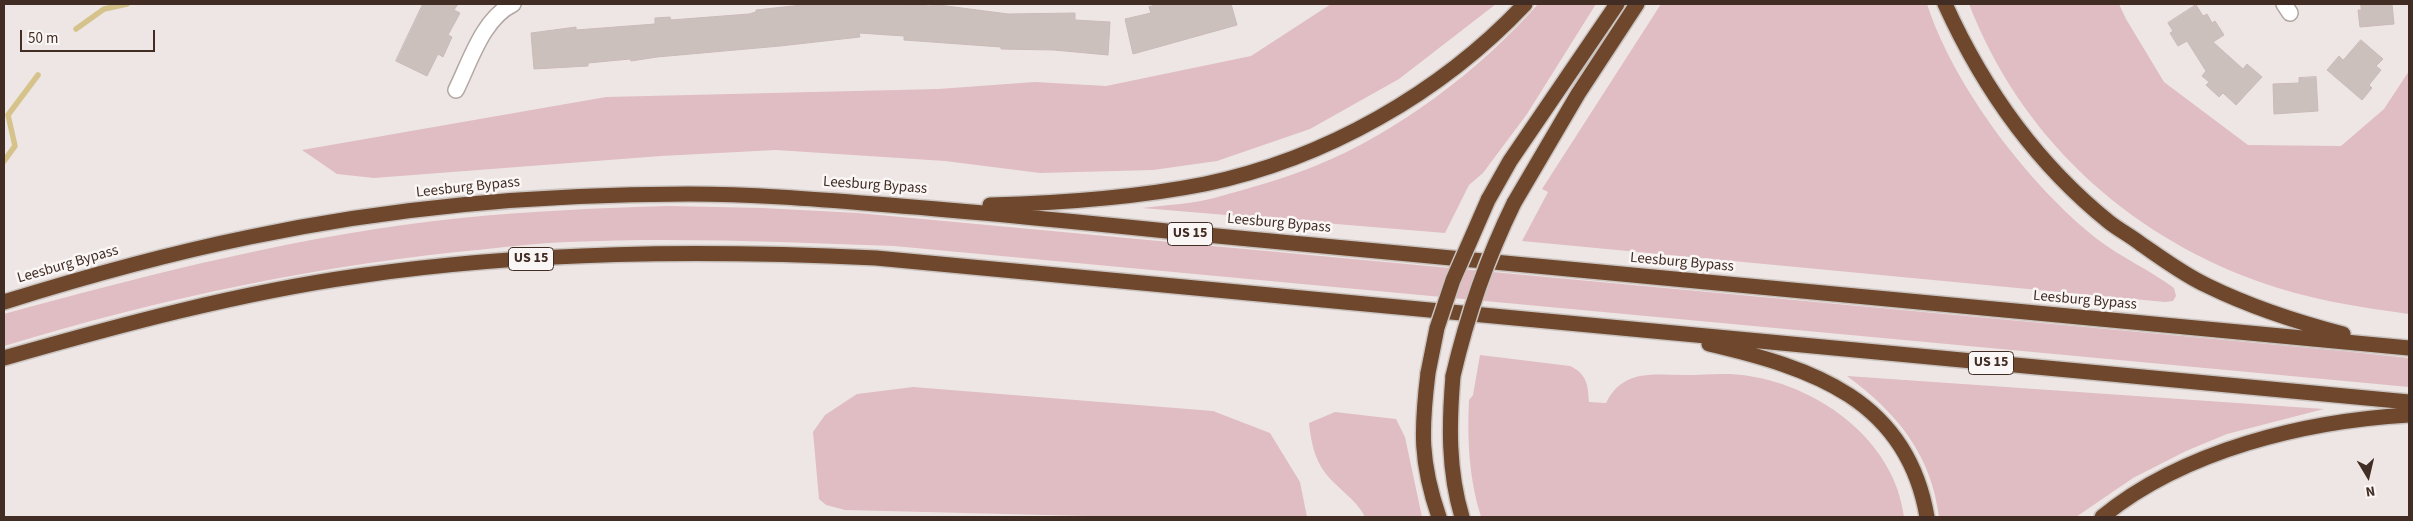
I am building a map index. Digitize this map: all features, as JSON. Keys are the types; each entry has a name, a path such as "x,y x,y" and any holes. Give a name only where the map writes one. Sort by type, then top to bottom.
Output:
{"highway":[{"path":"917,207 1069,203 1207,183 1261,169 1331,141 1372,121 1420,92 1477,49 1525,4"},
{"path":"1439,517 1429,488 1423,447 1422,421 1428,373 1437,328 1453,280 1488,200 1510,161 1617,4"},
{"path":"1462,517 1452,471 1450,440 1453,376 1461,343 1481,281 1497,238 1514,203 1578,94 1637,4"},
{"path":"1945,4 1964,46 1986,84 2016,126 2077,194 2111,223 2172,266 2207,286 2301,323 2383,345"},
{"name":"Leesburg Bypass","path":"4,302 76,280 249,237 323,224 465,204 546,198 688,194 771,196 917,207 2409,348"},
{"name":"US 15","path":"4,358 163,314 356,276 460,264 678,252 876,258 2409,402"},
{"path":"1572,323 1703,342 1760,356 1818,378 1854,398 1877,416 1895,438 1916,475 1927,517"},
{"path":"2102,517 2138,493 2182,469 2229,449 2274,435 2321,425 2373,417 2409,415"}],"street":[{"path":"456,90 492,18 502,9 513,4"}],"shaded area":[{"path":"1331,4 1496,4 1399,79 1310,129 1217,161 1153,170 1040,173 945,161 776,150 661,156 374,178 337,174 302,150 606,97 938,89 1035,82 1106,86 1251,56"},
{"path":"1538,4 1596,4 1527,114 1483,173 1469,185 1445,233 1142,208 1214,198 1290,175 1346,153 1406,118 1464,75"},
{"path":"1661,4 1927,4 1939,36 1955,68 1975,101 2020,163 2071,217 2097,239 2174,288 2176,296 2173,301 2165,302 1522,241 1548,192 1542,189"},
{"path":"1969,4 2119,4 2164,82 2248,145 2341,146 2384,109 2409,71 2409,314 2313,298 2257,281 2209,261 2163,236 2121,207 2083,174 2048,137 2017,96 1991,52"},
{"path":"669,206 858,213 2343,351 2409,358 2409,387 894,246 731,241 650,240 548,243 364,264 243,285 183,298 4,346 4,314 174,270 288,245 345,234 461,218 565,210"},
{"path":"1480,355 1570,366 1576,369 1586,381 1589,402 1606,403 1621,384 1640,376 1725,374 1749,376 1776,382 1802,392 1827,406 1850,423 1870,442 1886,465 1898,490 1904,517 1481,517 1471,474 1468,430 1469,400 1473,395"},
{"path":"1847,376 2324,409 2227,434 2186,451 2133,478 2076,517 1939,517 1935,494 1928,474 1920,454 1909,437 1881,405"},
{"path":"913,387 1213,411 1270,433 1300,482 1307,517 1126,517 845,510 826,505 819,499 813,432 825,415 857,394"},
{"path":"1335,412 1396,419 1405,437 1422,517 1365,517 1352,499 1326,474 1316,456 1309,423"}],"building":[{"path":"423,4 458,4 454,10 460,13 448,35 452,37 443,57 438,54 427,76 396,61"},
{"path":"802,4 899,4 931,6 931,4 1008,14 1075,13 1075,20 1110,22 1108,55 1054,50 1001,49 1001,47 904,40 904,36 859,33 860,37 780,46 631,61 630,59 588,63 588,66 534,69 531,33 576,27 576,30 655,24 655,18 670,17 671,20 749,14 756,12 756,10"},
{"path":"1161,4 1231,4 1237,25 1133,54 1125,19 1151,13 1149,7"},
{"path":"2361,4 2392,4 2394,24 2360,27 2358,10 2361,10"},
{"path":"2196,5 2203,16 2207,14 2212,23 2215,21 2224,35 2213,42 2243,69 2247,64 2262,77 2236,105 2223,93 2219,97 2206,85 2209,82 2202,76 2206,71 2187,41 2178,46 2170,33 2173,31 2168,23"},
{"path":"2361,40 2383,59 2376,66 2381,70 2369,85 2372,88 2362,100 2327,70 2339,56 2343,60"},
{"path":"2316,77 2318,111 2274,114 2273,84 2299,83 2299,78"}],"waterway":[{"path":"76,29 104,9 127,4"},
{"path":"4,161 15,146 8,115 38,75"}]}
